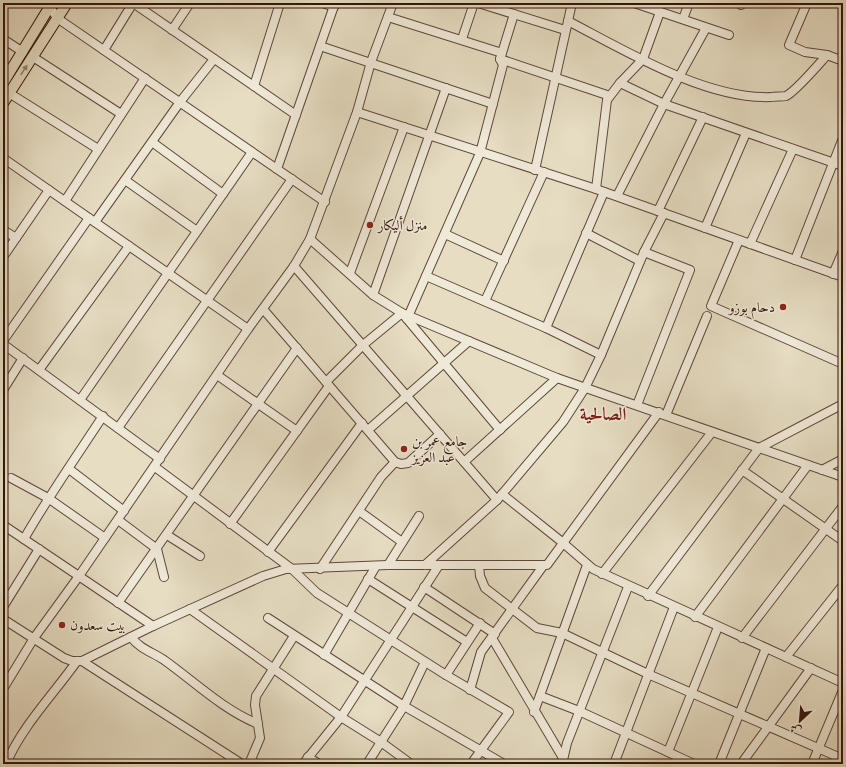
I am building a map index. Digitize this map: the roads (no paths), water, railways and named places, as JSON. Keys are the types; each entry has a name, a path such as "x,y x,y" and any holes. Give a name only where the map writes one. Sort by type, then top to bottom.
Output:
{"main road":[{"path":"3,103 67,3"},
{"path":"3,84 23,52 48,4"}],"street":[{"path":"104,50 133,3 296,115"},
{"path":"172,30 190,3"},
{"path":"254,86 280,3"},
{"path":"277,169 335,5 323,3"},
{"path":"4,686 34,638 118,520 248,329 294,266 310,239 325,202 357,112 371,62 393,3"},
{"path":"462,39 474,3"},
{"path":"478,3 565,30"},
{"path":"535,170 572,3"},
{"path":"635,3 729,35"},
{"path":"682,20 689,3"},
{"path":"807,3 789,45 805,52 827,55 843,61"},
{"path":"48,4 57,18 325,202"},
{"path":"546,328 586,233 600,190 607,100 642,59 660,12"},
{"path":"230,524 297,431 328,384 363,345 406,316 426,276 480,153 503,65 501,56 514,14"},
{"path":"388,17 462,39 556,78 610,96"},
{"path":"568,21 642,59 702,85 757,97 785,96 809,75 827,55"},
{"path":"617,196 664,104 706,28"},
{"path":"3,39 23,52"},
{"path":"320,46 493,104"},
{"path":"33,57 121,114"},
{"path":"160,459 3,342 92,220 125,180 180,102 214,59"},
{"path":"65,201 145,78"},
{"path":"620,83 664,104 843,166"},
{"path":"373,295 446,88"},
{"path":"10,93 98,149"},
{"path":"357,112 480,153 600,190 843,277"},
{"path":"424,565 499,497 563,422 585,388 601,355 703,117"},
{"path":"350,273 404,127"},
{"path":"705,228 746,133"},
{"path":"794,260 843,138"},
{"path":"152,142 223,194"},
{"path":"750,244 793,149"},
{"path":"80,400 252,152"},
{"path":"3,158 248,329"},
{"path":"486,301 544,172"},
{"path":"118,428 292,179"},
{"path":"125,180 197,231"},
{"path":"3,257 49,190"},
{"path":"3,230 16,238"},
{"path":"586,233 640,261"},
{"path":"445,234 504,261"},
{"path":"310,239 373,295 406,316 557,378 822,470 841,474"},
{"path":"739,240 711,306 843,364"},
{"path":"39,370 129,246"},
{"path":"637,405 690,270 644,252"},
{"path":"833,274 843,252"},
{"path":"294,266 464,462 499,497 562,542 587,565 628,587 843,683"},
{"path":"426,276 546,328 601,355"},
{"path":"263,309 395,462 401,464 408,463 440,434"},
{"path":"406,316 500,430"},
{"path":"470,690 481,652 543,566 550,562 562,542 663,414 706,316"},
{"path":"368,430 469,341"},
{"path":"118,603 297,348"},
{"path":"3,390 23,358"},
{"path":"217,375 297,431"},
{"path":"464,462 557,378"},
{"path":"648,596 759,448 843,404"},
{"path":"24,539 48,498 69,469 102,416"},
{"path":"268,552 362,423"},
{"path":"602,574 712,432"},
{"path":"822,470 843,459"},
{"path":"320,569 381,477 395,462"},
{"path":"695,617 808,465"},
{"path":"154,467 292,569 317,593 470,690 509,712 471,764"},
{"path":"69,469 124,511"},
{"path":"742,470 843,541"},
{"path":"11,478 48,498 105,538"},
{"path":"742,638 843,506"},
{"path":"359,511 402,542"},
{"path":"388,565 419,516"},
{"path":"118,520 157,549 164,577"},
{"path":"3,526 153,626"},
{"path":"167,535 200,556"},
{"path":"3,607 39,549"},
{"path":"6,764 21,734 80,661 190,609 276,571 388,565 543,566"},
{"path":"319,764 305,761 340,717 439,565"},
{"path":"479,565 480,576 485,588 537,628 562,633 648,674 769,725 843,759"},
{"path":"534,712 587,565"},
{"path":"324,655 376,566"},
{"path":"368,579 411,608 467,642"},
{"path":"786,657 843,585"},
{"path":"424,587 480,623 493,636 562,761"},
{"path":"562,761 628,587"},
{"path":"614,764 674,607"},
{"path":"190,609 340,717 381,742 411,764"},
{"path":"268,618 404,706 504,764"},
{"path":"3,619 64,658 80,661 242,764"},
{"path":"446,675 480,623"},
{"path":"668,752 718,627"},
{"path":"249,764 260,738 254,705 256,696 294,636"},
{"path":"131,637 136,644 162,659 231,711 258,724"},
{"path":"719,764 766,648"},
{"path":"367,764 404,706 425,662"},
{"path":"741,764 811,668"},
{"path":"812,764 843,690"},
{"path":"540,696 626,732 694,764"}],"place":[{"name":"منزل أليكار","path":"370,225"},
{"name":"دحام بوزو","path":"783,307"},
{"name":"جامع عمر بن عبد العزيز","path":"404,449"},
{"name":"بيت سعدون","path":"62,625"}],"district":[{"name":"الصالحية","path":"603,413"}]}
